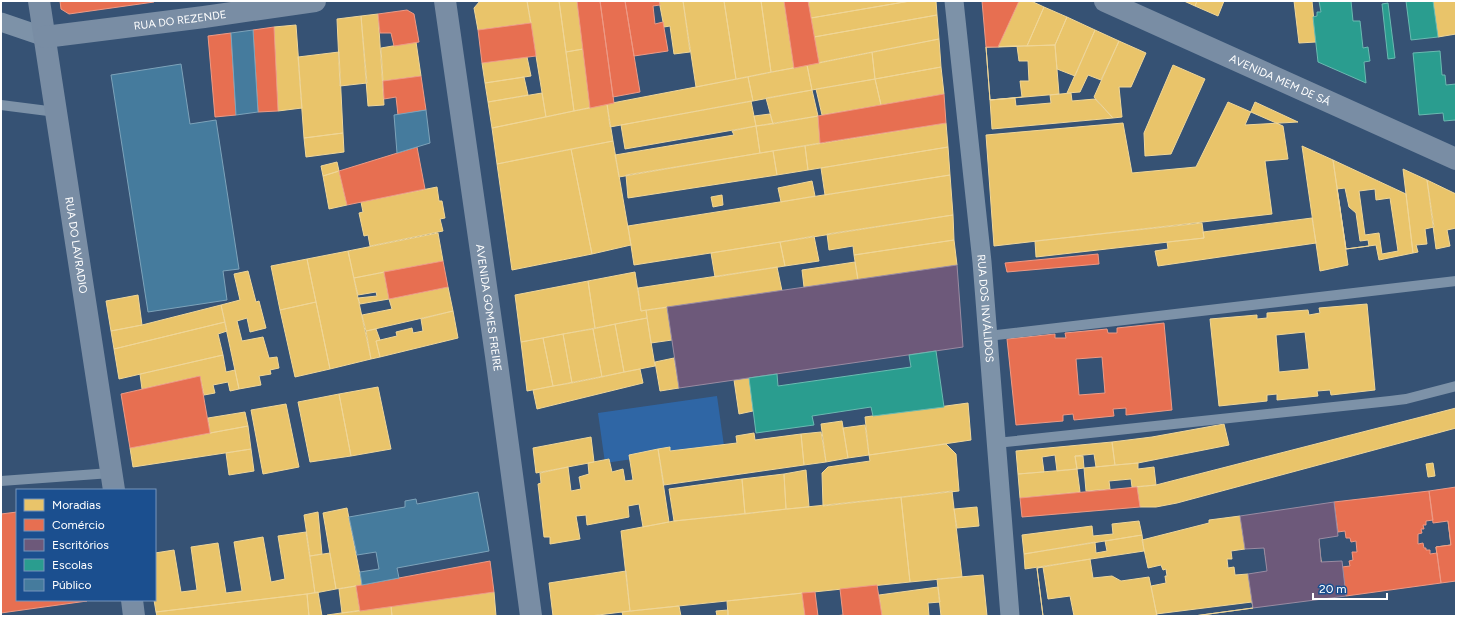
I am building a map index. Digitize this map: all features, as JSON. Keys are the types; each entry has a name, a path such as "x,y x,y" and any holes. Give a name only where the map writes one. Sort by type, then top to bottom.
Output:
{"street":[{"name":"RUA DO LAVRADIO","path":"39,1 112,482"},
{"name":"RUA DO REZENDE","path":"45,37 315,1"},
{"name":"AVENIDA GOMES FREIRE","path":"445,1 495,348 530,616"},
{"name":"RUA DOS INVÁLIDOS","path":"954,1 982,262 1010,616"},
{"name":"AVENIDA MEM DE SÁ","path":"1105,1 1456,159"},
{"path":"1,22 45,37"},
{"path":"132,601 134,616"}],"lane":[{"path":"1,105 56,112"},
{"path":"988,336 1456,280"},
{"path":"996,443 1390,401 1406,399 1456,386"},
{"path":"1,481 112,482"}],"shaded area":[{"path":"717,396 724,446 605,463 598,413"}],"building: Moradias":[{"path":"480,1 527,1 531,23 478,30 474,8"},
{"path":"527,1 559,1 574,111 546,117"},
{"path":"559,1 577,1 583,49 566,52"},
{"path":"659,1 683,1 690,52 674,54 670,26 664,27"},
{"path":"683,1 724,1 736,79 696,87"},
{"path":"724,1 761,1 771,72 736,79"},
{"path":"761,1 784,1 794,68 771,72"},
{"path":"910,1 811,18 808,2"},
{"path":"910,1 936,1 937,15 814,37 811,18"},
{"path":"1019,1 1031,1 1044,7 1027,46 998,47"},
{"path":"1184,1 1197,1 1195,6"},
{"path":"1197,1 1224,1 1218,16 1195,6"},
{"path":"1294,1 1312,1 1316,42 1299,43"},
{"path":"1433,1 1456,1 1456,34 1438,37"},
{"path":"1044,7 1067,17 1055,45 1027,46"},
{"path":"378,14 384,105 368,106 361,16"},
{"path":"937,15 939,39 819,63 814,37"},
{"path":"361,16 367,83 340,86 337,19"},
{"path":"1067,17 1095,30 1075,76 1057,69 1055,45"},
{"path":"296,25 302,108 278,111 274,27"},
{"path":"1095,30 1119,41 1101,80 1088,75 1080,92 1067,93"},
{"path":"939,39 941,67 875,79 872,52"},
{"path":"1119,41 1146,53 1131,87 1119,87 1122,117 1113,118 1094,97"},
{"path":"416,42 421,76 383,81 381,48"},
{"path":"1055,45 1059,94 990,100 986,47"},
{"path":"1017,46 1019,61 1028,61 1029,81 1020,81 1022,97 990,100 986,47"},
{"path":"583,49 590,108 574,111 566,52"},
{"path":"339,52 343,133 304,138 298,57"},
{"path":"872,52 875,79 812,90 807,65"},
{"path":"527,57 531,76 485,83 482,63"},
{"path":"807,65 812,90 753,101 748,77"},
{"path":"1173,65 1205,79 1171,154 1145,156 1144,133"},
{"path":"941,67 944,94 881,105 875,79"},
{"path":"524,77 528,95 488,102 485,83"},
{"path":"748,77 753,101 610,127 607,104"},
{"path":"875,79 881,105 822,115 816,89"},
{"path":"812,90 818,116 773,124 766,98"},
{"path":"542,93 546,117 492,128 488,102"},
{"path":"1071,93 1072,101 1095,99 1113,118 992,129 990,100 1015,98 1016,106 1051,103 1050,95"},
{"path":"751,101 756,126 625,149 621,125"},
{"path":"1228,102 1283,126 1288,159 1265,161 1272,214 994,246 986,135 1123,123 1132,173 1196,167"},
{"path":"1255,102 1298,122 1245,125"},
{"path":"607,104 613,141 497,164 492,128"},
{"path":"770,114 773,124 756,126 754,116"},
{"path":"818,116 820,143 760,153 756,126"},
{"path":"946,123 948,147 808,170 805,146"},
{"path":"756,126 760,153 619,177 615,155 734,135 732,131"},
{"path":"343,133 344,152 306,157 304,138"},
{"path":"613,141 631,245 592,254 571,149"},
{"path":"805,146 808,170 777,175 773,151"},
{"path":"1302,146 1333,160 1348,265 1320,271"},
{"path":"948,147 950,175 825,195 821,168"},
{"path":"571,149 592,254 512,270 497,164"},
{"path":"773,151 777,175 628,198 626,175"},
{"path":"1333,160 1406,194 1413,253 1379,260 1376,245 1346,249"},
{"path":"337,162 339,171 323,176 321,166"},
{"path":"1403,169 1427,180 1434,227 1425,229 1427,244 1416,245 1418,252 1413,253"},
{"path":"339,171 347,205 329,209 323,176"},
{"path":"950,175 953,215 634,265 628,226"},
{"path":"1427,180 1456,194 1456,228 1447,230 1450,246 1436,249"},
{"path":"812,181 815,196 781,202 778,188"},
{"path":"437,187 439,201 442,201 445,218 440,219 443,231 370,246 368,235 364,236 359,213 363,212 361,202"},
{"path":"1345,188 1349,207 1356,213 1360,241 1368,240 1369,246 1346,249 1337,189"},
{"path":"1375,189 1376,200 1390,198 1398,251 1382,254 1379,233 1365,235 1359,191"},
{"path":"722,195 723,205 713,207 711,197"},
{"path":"953,215 954,240 854,255 853,246 829,250 827,234"},
{"path":"1312,218 1316,243 1158,266 1155,251 1168,249 1167,242 1204,238 1203,232"},
{"path":"1202,223 1204,238 1036,257 1035,241"},
{"path":"438,233 443,261 354,278 348,251"},
{"path":"814,236 819,261 785,266 780,242"},
{"path":"954,240 957,265 858,280 854,255"},
{"path":"780,242 785,266 715,277 711,253"},
{"path":"348,251 371,359 330,369 307,259"},
{"path":"307,259 316,302 280,310 271,266"},
{"path":"855,262 858,280 804,287 802,270"},
{"path":"777,267 782,291 641,311 638,288"},
{"path":"248,271 256,302 259,301 266,328 250,332 247,318 237,321 242,341 263,337 269,358 277,357 279,368 270,370 271,374 259,376 261,385 239,389 221,305 240,300 234,274"},
{"path":"384,272 389,299 360,304 358,298 377,296 376,292 358,295 354,278"},
{"path":"635,272 641,311 646,310 647,318 595,328 588,281"},
{"path":"588,281 595,328 521,342 515,295"},
{"path":"448,287 453,311 366,331 362,315 392,309 389,299"},
{"path":"138,295 142,325 111,331 106,301"},
{"path":"316,302 330,369 295,377 280,310"},
{"path":"1367,304 1375,390 1331,395 1330,390 1317,391 1318,396 1277,400 1277,394 1267,395 1267,401 1219,406 1210,319 1257,315 1257,319 1267,318 1267,313 1308,310 1309,315 1320,313 1319,308","holes":["1305,332 1309,369 1279,372 1276,335"]},
{"path":"221,305 225,322 114,349 111,331 142,325"},
{"path":"667,307 672,340 651,343 646,310"},
{"path":"453,311 458,338 380,357 376,341 397,336 396,332 412,328 413,333 423,331 421,319"},
{"path":"647,318 655,366 624,372 615,324"},
{"path":"225,322 227,331 218,334 223,355 119,379 114,349"},
{"path":"615,324 624,372 602,377 593,329"},
{"path":"376,329 380,340 376,341 380,357 371,359 366,331"},
{"path":"593,329 602,377 572,383 563,334"},
{"path":"563,334 572,383 553,386 543,338"},
{"path":"543,338 553,386 527,391 521,342"},
{"path":"223,355 226,372 235,370 239,389 230,391 228,382 213,385 215,393 204,395 200,376 142,389 140,374"},
{"path":"674,358 679,388 660,391 655,362"},
{"path":"640,369 643,383 537,409 533,390"},
{"path":"749,378 753,411 739,414 734,380"},
{"path":"378,387 391,449 351,456 339,394"},
{"path":"339,394 351,456 310,462 298,402"},
{"path":"968,403 971,440 869,455 865,417"},
{"path":"286,404 299,467 263,474 251,410"},
{"path":"1456,408 1456,428 1177,503 1156,507 1140,507 1137,487 1156,485"},
{"path":"245,412 248,426 210,433 208,418"},
{"path":"842,421 848,458 826,462 821,424"},
{"path":"1224,424 1229,445 1138,463 1115,465 1112,442 1152,437"},
{"path":"865,425 869,455 848,458 843,428"},
{"path":"248,426 251,449 133,467 130,448"},
{"path":"821,432 826,462 804,465 801,434"},
{"path":"754,433 755,440 801,434 804,465 664,485 658,449 670,447 670,451 737,443 736,436"},
{"path":"591,437 594,462 536,473 533,448"},
{"path":"1112,442 1115,465 1096,467 1094,454 1075,456 1077,469 1057,471 1055,455 1042,457 1044,472 1018,474 1016,451"},
{"path":"946,444 956,454 959,491 823,506 822,473 828,467 870,461 869,455"},
{"path":"251,449 254,471 229,475 226,453"},
{"path":"658,449 669,522 643,527 639,504 628,506 629,517 587,525 586,515 576,516 580,539 550,544 550,537 544,537 538,484 541,483 540,473 568,467 571,491 581,489 579,477 589,474 588,463 609,459 612,472 623,469 625,481 633,480 629,455"},
{"path":"1075,456 1083,456 1084,468 1077,469"},
{"path":"1138,463 1138,469 1154,467 1156,485 1132,487 1131,479 1109,481 1110,489 1086,491 1084,468"},
{"path":"1433,463 1435,476 1428,477 1426,464"},
{"path":"1077,469 1080,492 1020,498 1018,474"},
{"path":"806,470 809,507 786,509 784,474"},
{"path":"784,474 786,509 745,514 742,479"},
{"path":"742,479 745,514 674,521 669,489"},
{"path":"952,491 962,577 910,582 901,497"},
{"path":"901,497 910,582 630,611 621,531 674,521"},
{"path":"977,507 979,526 957,528 954,509"},
{"path":"347,508 362,585 336,589 323,513"},
{"path":"1408,509 1415,560 1401,561 1400,551 1396,551 1395,545 1382,547 1383,554 1377,554 1378,564 1366,566 1360,515 1374,513 1377,534 1394,532 1391,511"},
{"path":"318,512 322,554 310,556 304,515"},
{"path":"1240,516 1245,549 1231,551 1232,559 1227,559 1228,568 1234,567 1235,575 1248,574 1253,608 1194,616 1157,616 1151,586 1166,583 1166,569 1163,570 1161,565 1148,568 1142,540 1209,523 1209,520"},
{"path":"1456,520 1456,553 1437,556 1436,547 1451,545 1448,521"},
{"path":"1139,521 1142,535 1024,554 1022,535 1092,526 1093,536 1113,534 1112,524"},
{"path":"306,532 315,593 156,612 154,601 156,601 156,553 174,550 181,592 197,590 191,547 218,543 226,593 242,591 234,542 263,537 271,582 285,579 278,536"},
{"path":"1318,533 1322,570 1269,577 1263,540"},
{"path":"1142,535 1144,551 1025,569 1024,554 1095,542 1096,553 1107,551 1105,541"},
{"path":"1306,535 1312,561 1321,560 1322,570 1279,576 1273,538"},
{"path":"330,553 336,589 315,593 310,556"},
{"path":"1090,559 1093,578 1112,576 1121,581 1149,577 1157,616 1043,616 1037,568"},
{"path":"1043,567 1048,599 1070,596 1074,616 1043,616 1037,568"},
{"path":"626,571 630,611 590,616 553,616 549,583"},
{"path":"983,575 987,616 941,616 937,579"},
{"path":"356,586 360,611 342,613 339,589"},
{"path":"938,587 940,602 928,603 929,616 882,616 879,595"},
{"path":"318,592 322,616 309,616 307,594"},
{"path":"494,592 496,616 392,616 391,606"},
{"path":"802,593 805,616 728,616 727,601"},
{"path":"307,594 309,616 157,616 156,612"},
{"path":"1252,602 1253,608 1194,616 1157,616 1156,614"},
{"path":"391,606 392,616 327,616 327,615"},
{"path":"679,606 681,616 623,616 622,612"},
{"path":"728,610 728,616 717,616 716,611"}],"building: Comércio":[{"path":"60,1 154,2 69,14 61,9"},
{"path":"577,1 600,1 614,103 590,108"},
{"path":"600,1 625,1 640,92 613,97"},
{"path":"625,1 659,1 660,5 653,6 655,24 663,22 668,51 634,56"},
{"path":"784,1 808,1 819,63 794,68"},
{"path":"982,1 1019,1 998,47 986,47"},
{"path":"407,10 414,14 419,42 394,46 391,33 380,33 378,14"},
{"path":"531,23 536,56 482,63 478,30"},
{"path":"274,27 278,111 258,112 253,30"},
{"path":"231,33 236,115 215,117 208,36"},
{"path":"421,76 426,110 398,115 396,97 384,99 383,81"},
{"path":"944,94 946,123 820,143 818,116"},
{"path":"417,147 425,189 347,205 339,171"},
{"path":"1098,254 1099,264 1007,272 1005,263"},
{"path":"443,261 448,287 389,299 384,272"},
{"path":"1164,323 1172,410 1126,415 1126,408 1113,409 1114,416 1074,420 1073,414 1063,415 1063,421 1016,425 1007,339 1055,334 1055,338 1066,338 1065,333 1107,329 1108,333 1117,333 1117,328","holes":["1102,357 1105,393 1079,395 1076,359"]},
{"path":"200,376 210,433 130,448 121,394"},
{"path":"1137,487 1140,507 1022,517 1020,498"},
{"path":"1456,487 1456,581 1441,583 1436,547 1451,545 1448,521 1433,523 1429,491"},
{"path":"1429,491 1433,520 1426,521 1426,525 1423,525 1424,529 1421,529 1422,533 1418,534 1418,544 1423,543 1426,550 1430,550 1430,554 1437,553 1441,583 1346,596 1342,567 1350,566 1349,561 1353,560 1352,552 1357,552 1356,541 1351,542 1350,538 1346,538 1345,531 1338,532 1334,502"},
{"path":"16,512 16,601 87,601 1,613 1,514"},
{"path":"490,561 494,592 360,611 356,586"},
{"path":"877,585 882,616 835,616 843,615 840,589"},
{"path":"815,592 818,616 805,616 802,593"}],"building: Escritórios":[{"path":"957,265 963,347 679,388 667,307"},
{"path":"1334,502 1338,536 1319,539 1321,562 1342,561 1346,596 1253,608 1248,574 1267,571 1264,548 1245,549 1240,516"}],"building: Escolas":[{"path":"1319,1 1351,1 1353,21 1360,21 1363,48 1368,47 1370,61 1364,62 1366,83 1318,62 1313,17 1317,16 1317,12 1321,12"},
{"path":"1406,1 1433,1 1438,37 1411,40"},
{"path":"1388,3 1395,58 1388,59 1382,4"},
{"path":"1440,51 1442,75 1445,75 1446,85 1456,84 1456,122 1455,120 1444,121 1443,113 1419,115 1413,53"},
{"path":"936,351 944,407 873,416 871,407 812,416 814,425 756,433 749,378 777,374 778,386 911,367 909,355"}],"building: Público":[{"path":"253,30 258,112 236,115 231,33"},
{"path":"181,64 190,124 216,120 239,269 223,271 227,300 148,312 111,75"},
{"path":"426,110 430,143 397,153 394,115"},
{"path":"478,492 489,551 397,568 399,578 362,585 360,572 379,569 376,552 357,555 349,517 405,507 405,501 416,499 417,504"}]}
